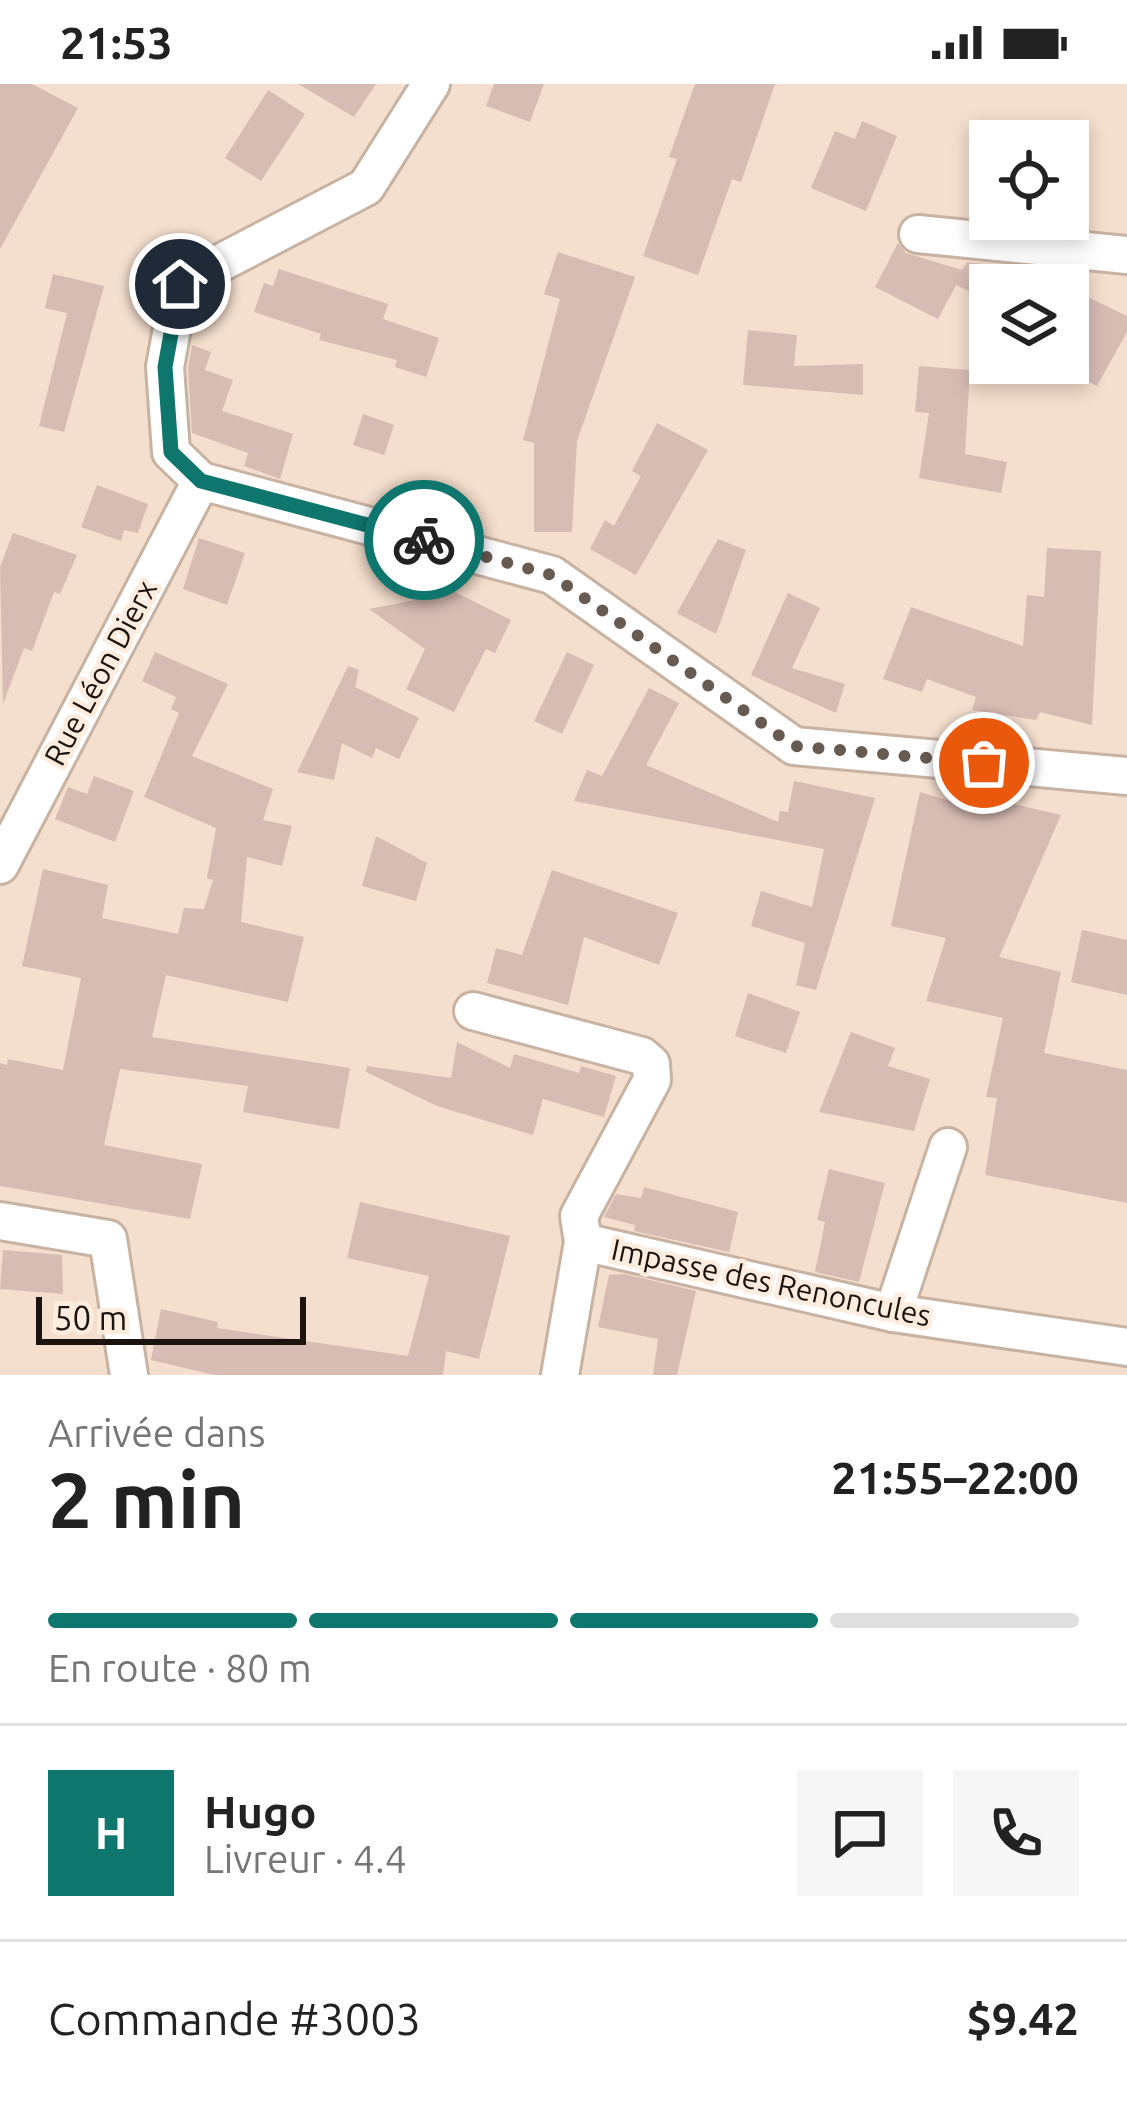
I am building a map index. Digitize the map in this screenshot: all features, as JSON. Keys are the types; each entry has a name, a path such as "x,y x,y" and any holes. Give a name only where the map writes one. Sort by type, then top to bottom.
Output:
{"street":[{"path":"431,84 366,187 180,284 165,367 171,452 201,481 552,575 794,746 1127,776"},
{"path":"918,234 1127,256"},
{"name":"Rue Léon Dierx","path":"0,865 201,481"},
{"name":"Impasse des Renoncules","path":"473,1011 642,1056 652,1064 652,1080 579,1216 583,1242 893,1313 1127,1347"},
{"path":"893,1313 948,1147"},
{"path":"0,1221 107,1239 129,1375"},
{"path":"560,1375 583,1242"},
{"path":"1118,1375 1127,1347"}],"building":[{"path":"0,84 32,84 78,108 0,249"},
{"path":"298,84 376,84 354,117"},
{"path":"494,84 544,84 530,122 486,106"},
{"path":"695,84 775,84 741,182 732,179 698,275 643,256 677,159 669,157"},
{"path":"268,90 305,114 261,181 225,158"},
{"path":"862,121 897,136 866,211 811,188 835,131 855,139"},
{"path":"898,243 906,253 962,270 967,262 982,264 969,264 969,291 956,285 938,319 875,287"},
{"path":"558,252 635,277 577,441 572,532 534,532 534,443 523,440 560,299 544,294"},
{"path":"279,269 388,304 383,319 439,338 426,377 395,367 397,360 319,340 321,334 254,312 264,283 273,286"},
{"path":"53,274 104,286 64,432 39,426 67,313 45,308"},
{"path":"1089,297 1127,316 1127,332 1097,386 1089,382"},
{"path":"748,330 797,335 794,366 863,364 863,395 743,385"},
{"path":"192,345 211,352 205,370 233,380 222,411 293,434 280,479 244,466 248,453 192,433 188,368"},
{"path":"919,366 969,370 965,454 1007,462 1001,493 919,478 929,413 915,412"},
{"path":"363,414 394,425 384,455 353,445"},
{"path":"657,423 708,450 636,575 590,549 605,520 614,526 641,476 632,471"},
{"path":"97,485 148,504 138,533 124,530 121,541 81,527"},
{"path":"13,533 77,555 60,594 54,592 32,651 24,648 3,704 0,567"},
{"path":"199,538 245,553 227,605 183,589"},
{"path":"718,539 746,550 716,634 677,613"},
{"path":"1047,548 1101,551 1092,725 1040,712 1036,720 972,710 976,697 927,679 922,692 883,679 911,607 1023,646 1027,595 1044,597"},
{"path":"455,592 511,620 495,653 486,649 454,712 406,689 425,649 369,609"},
{"path":"788,593 820,608 792,668 845,684 836,713 751,675"},
{"path":"155,652 228,684 192,756 273,789 263,820 292,826 282,866 247,857 241,922 304,937 288,1002 166,975 152,1037 350,1068 339,1129 243,1112 248,1086 120,1069 104,1145 202,1164 190,1219 0,1186 0,1063 7,1065 8,1059 63,1070 81,978 22,966 43,869 108,885 102,918 178,934 184,908 204,909 213,880 207,878 216,828 144,797 179,713 171,709 176,697 142,681"},
{"path":"567,652 594,665 562,734 534,721"},
{"path":"348,666 359,670 355,687 419,718 399,759 376,748 372,758 342,743 334,780 297,772"},
{"path":"649,688 679,703 646,765 778,822 780,811 788,812 794,781 875,798 816,990 796,985 805,943 751,926 761,891 812,907 824,849 574,801 587,770 602,776"},
{"path":"94,776 134,791 115,842 55,819 68,787 87,794"},
{"path":"920,792 994,814 997,800 1061,815 999,957 1061,972 1044,1053 1127,1070 1127,1203 985,1175 997,1098 986,1097 1003,1018 926,1001 946,938 891,926"},
{"path":"376,836 427,863 416,901 362,886"},
{"path":"552,870 678,913 659,965 584,937 568,1005 487,983 496,948 522,955"},
{"path":"1082,930 1127,940 1127,995 1071,982"},
{"path":"748,993 800,1012 786,1053 735,1036"},
{"path":"851,1032 895,1048 888,1066 930,1079 914,1131 819,1112"},
{"path":"457,1042 510,1068 514,1054 579,1073 581,1066 616,1076 604,1117 543,1099 533,1135 437,1106 366,1072 367,1066 451,1078"},
{"path":"829,1169 885,1183 859,1282 815,1272 825,1222 817,1220"},
{"path":"644,1187 738,1212 729,1252 634,1231 635,1225 604,1217 616,1194 641,1198"},
{"path":"360,1202 510,1236 479,1359 446,1351 443,1375 214,1375 151,1360 161,1309 218,1322 217,1328 408,1356 429,1276 347,1258"},
{"path":"3,1250 62,1255 63,1294 0,1289"},
{"path":"624,1274 696,1291 677,1375 653,1375 658,1339 598,1327 609,1275"}],"way so far":[{"path":"424,540 552,575 794,746 984,763"}],"route":[{"path":"180,284 165,367 171,452 201,481 424,540"}]}
